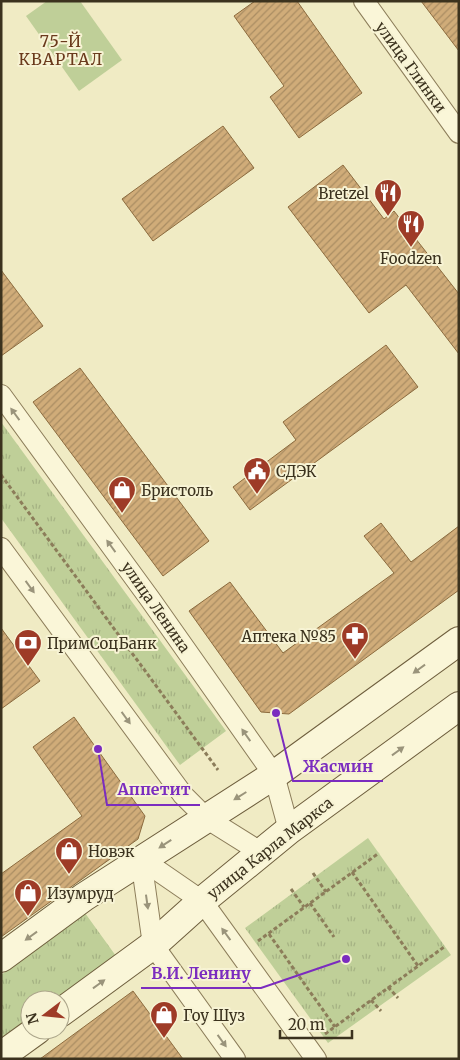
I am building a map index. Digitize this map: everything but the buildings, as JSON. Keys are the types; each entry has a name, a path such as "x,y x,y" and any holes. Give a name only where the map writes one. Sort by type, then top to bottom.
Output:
{"street":[{"name":"улица Глинки","path":"364,1 459,133"},
{"name":"улица Ленина","path":"1,395 144,591 274,775 289,830"},
{"path":"1,548 178,789 206,818 262,852"},
{"path":"1,958 84,897 274,775 459,641"},
{"name":"улица Карла Маркса","path":"70,1006 153,945 202,901 289,830 459,706"},
{"path":"141,859 153,945 235,1059"},
{"name":"улица Карла Маркса","path":"141,859 202,901"},
{"path":"202,901 316,1059"},
{"path":"1,1056 23,1040"}],"path":[{"path":"1,475 218,770"},
{"path":"253,944 379,853"},
{"path":"352,872 418,966"},
{"path":"313,873 326,892"},
{"path":"291,889 304,907"},
{"path":"310,903 334,937"},
{"path":"269,934 335,1027"},
{"path":"320,1037 444,947"},
{"path":"388,987 398,998"},
{"path":"371,1000 381,1011"}],"green space":[{"path":"47,1 80,1 122,60 79,91 26,16"},
{"path":"1,422 226,731 180,765 1,518"},
{"path":"368,838 451,955 328,1043 245,928"},
{"path":"85,913 116,956 70,990 20,990 20,1026 1,1040 1,975"}],"place":[{"name":"Bretzel","path":"388,217"},
{"name":"Foodzen","path":"411,248"},
{"name":"СДЭК","path":"257,495"},
{"name":"Бристоль","path":"122,514"},
{"name":"Аптека №85","path":"355,660"},
{"name":"ПримСоцБанк","path":"28,667"},
{"name":"Жасмин","path":"276,713"},
{"name":"Аппетит","path":"98,749"},
{"name":"Новэк","path":"69,875"},
{"name":"Изумруд","path":"28,917"},
{"name":"В.И. Ленину","path":"346,959"},
{"name":"Гоу Шуз","path":"164,1039"}],"district":[{"name":"75-Й КВАРТАЛ","path":"61,50"}]}
